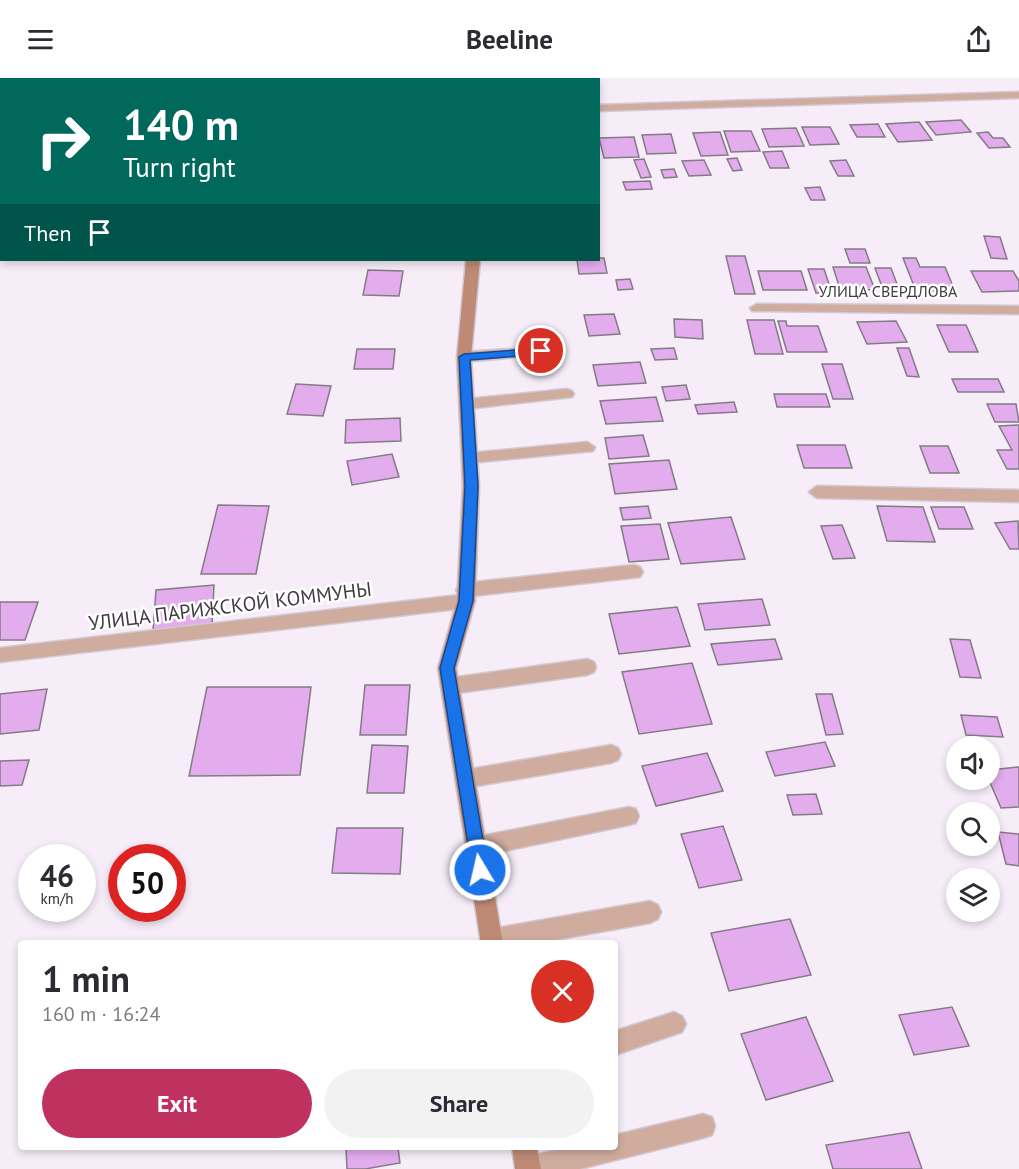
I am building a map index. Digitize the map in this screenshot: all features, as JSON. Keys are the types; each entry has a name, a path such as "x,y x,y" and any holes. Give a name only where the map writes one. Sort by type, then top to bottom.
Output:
{"main road":[{"path":"473,261 464,357 471,486 466,595 447,668 491,940"},
{"path":"525,1150 528,1169"}],"street":[{"path":"600,108 1019,95"},
{"name":"УЛИЦА СВЕРДЛОВА","path":"757,308 1019,310"},
{"path":"464,357 557,350"},
{"path":"467,404 567,394"},
{"path":"470,458 587,447"},
{"path":"817,492 1019,496"},
{"name":"УЛИЦА ПАРИЖСКОЙ КОММУНЫ","path":"0,655 634,572"},
{"path":"450,686 587,667"},
{"path":"465,779 612,754"},
{"path":"476,847 629,816"},
{"path":"502,940 650,912"},
{"path":"618,1042 674,1024"},
{"path":"618,1147 703,1126"},
{"path":"528,1169 605,1150"}],"building":[{"path":"961,120 971,132 936,135 926,122"},
{"path":"919,122 932,140 898,142 886,124"},
{"path":"878,124 885,137 857,137 850,125"},
{"path":"802,127 830,127 839,144 810,145"},
{"path":"796,128 804,146 769,147 762,129"},
{"path":"724,131 751,131 760,151 731,152"},
{"path":"720,132 728,155 701,156 693,133"},
{"path":"988,132 993,138 1003,138 1010,147 989,148 977,133"},
{"path":"671,134 676,153 647,154 642,135"},
{"path":"634,137 639,157 604,158 600,138"},
{"path":"782,151 789,168 770,168 763,152"},
{"path":"737,158 742,170 733,171 727,159"},
{"path":"644,159 651,177 641,178 634,160"},
{"path":"704,160 711,175 689,176 682,161"},
{"path":"846,160 854,176 838,176 830,161"},
{"path":"674,169 677,177 664,178 661,170"},
{"path":"650,181 652,189 626,190 623,182"},
{"path":"820,187 825,200 811,200 805,188"},
{"path":"984,236 1000,237 1007,259 991,258"},
{"path":"845,249 865,249 870,263 850,263"},
{"path":"726,256 745,256 755,294 735,294"},
{"path":"600,258 604,258 607,273 579,274 577,261 600,261"},
{"path":"903,258 916,258 920,267 945,267 955,291 916,291"},
{"path":"833,267 866,267 875,290 840,289"},
{"path":"875,268 891,268 900,292 884,292"},
{"path":"808,269 824,269 832,293 816,293"},
{"path":"368,270 403,271 399,296 363,295"},
{"path":"758,271 801,271 807,290 763,290"},
{"path":"971,271 1013,271 1019,281 1019,291 982,292"},
{"path":"630,279 633,289 618,290 616,280"},
{"path":"614,314 620,334 589,336 584,315"},
{"path":"674,319 702,320 703,339 675,337"},
{"path":"747,320 774,320 783,354 755,354"},
{"path":"778,321 786,321 787,326 818,326 827,352 787,352"},
{"path":"896,321 907,342 867,344 857,322"},
{"path":"937,325 966,325 978,352 949,352"},
{"path":"674,348 677,359 655,360 651,349"},
{"path":"897,348 909,348 919,377 907,376"},
{"path":"357,349 395,349 393,369 354,369"},
{"path":"640,362 646,383 598,386 593,365"},
{"path":"822,364 842,364 853,399 833,399"},
{"path":"952,379 998,379 1004,392 958,392"},
{"path":"296,384 331,386 323,416 287,414"},
{"path":"686,385 690,399 666,401 662,387"},
{"path":"774,394 826,394 830,407 777,407"},
{"path":"656,397 663,421 606,424 600,401"},
{"path":"734,402 737,412 698,414 695,405"},
{"path":"987,404 1016,404 1019,422 995,422"},
{"path":"400,418 401,441 345,443 346,420"},
{"path":"1019,425 1019,469 1007,469 997,450 1012,450 999,426"},
{"path":"643,435 649,456 609,459 605,438"},
{"path":"797,445 845,445 852,468 804,468"},
{"path":"920,446 948,446 959,473 930,473"},
{"path":"392,454 399,477 352,485 347,461"},
{"path":"669,460 677,489 615,494 609,464"},
{"path":"218,505 269,506 256,574 201,574"},
{"path":"648,506 651,518 623,520 620,508"},
{"path":"877,506 923,507 935,542 887,541"},
{"path":"931,507 964,507 973,529 939,529"},
{"path":"731,517 745,559 681,564 668,523"},
{"path":"1018,521 1019,549 1010,549 995,523"},
{"path":"660,524 669,559 629,562 621,526"},
{"path":"842,525 855,558 833,559 821,526"},
{"path":"214,585 212,625 153,631 156,590"},
{"path":"762,599 770,625 705,630 698,604"},
{"path":"0,602 38,602 25,640 0,640"},
{"path":"677,607 690,646 619,654 609,614"},
{"path":"775,639 782,659 718,665 711,644"},
{"path":"950,639 970,640 981,678 960,677"},
{"path":"692,663 712,724 639,734 622,672"},
{"path":"365,685 410,685 406,735 360,735"},
{"path":"207,687 311,687 300,775 189,776"},
{"path":"47,689 39,730 0,734 0,694"},
{"path":"816,694 832,694 843,734 826,735"},
{"path":"961,715 997,717 1003,737 1000,736 966,735"},
{"path":"825,742 835,766 775,776 766,752"},
{"path":"372,745 408,746 404,793 367,793"},
{"path":"707,753 723,791 656,806 642,766"},
{"path":"29,760 22,785 0,786 0,761"},
{"path":"1019,767 1019,807 1001,808 993,790 1000,790 1000,769"},
{"path":"816,794 822,814 793,815 787,795"},
{"path":"723,826 742,880 699,888 681,834"},
{"path":"337,828 403,828 400,874 332,873"},
{"path":"1000,832 1019,834 1019,866 1006,864"},
{"path":"790,919 811,975 729,991 711,933"},
{"path":"952,1007 969,1046 914,1055 899,1015"},
{"path":"806,1017 833,1081 766,1100 741,1034"},
{"path":"909,1132 922,1169 833,1169 826,1145"},
{"path":"346,1150 398,1150 400,1163 365,1169 347,1169"}],"route":[{"path":"480,870 447,668 466,601 471,486 464,357 541,351"}]}
